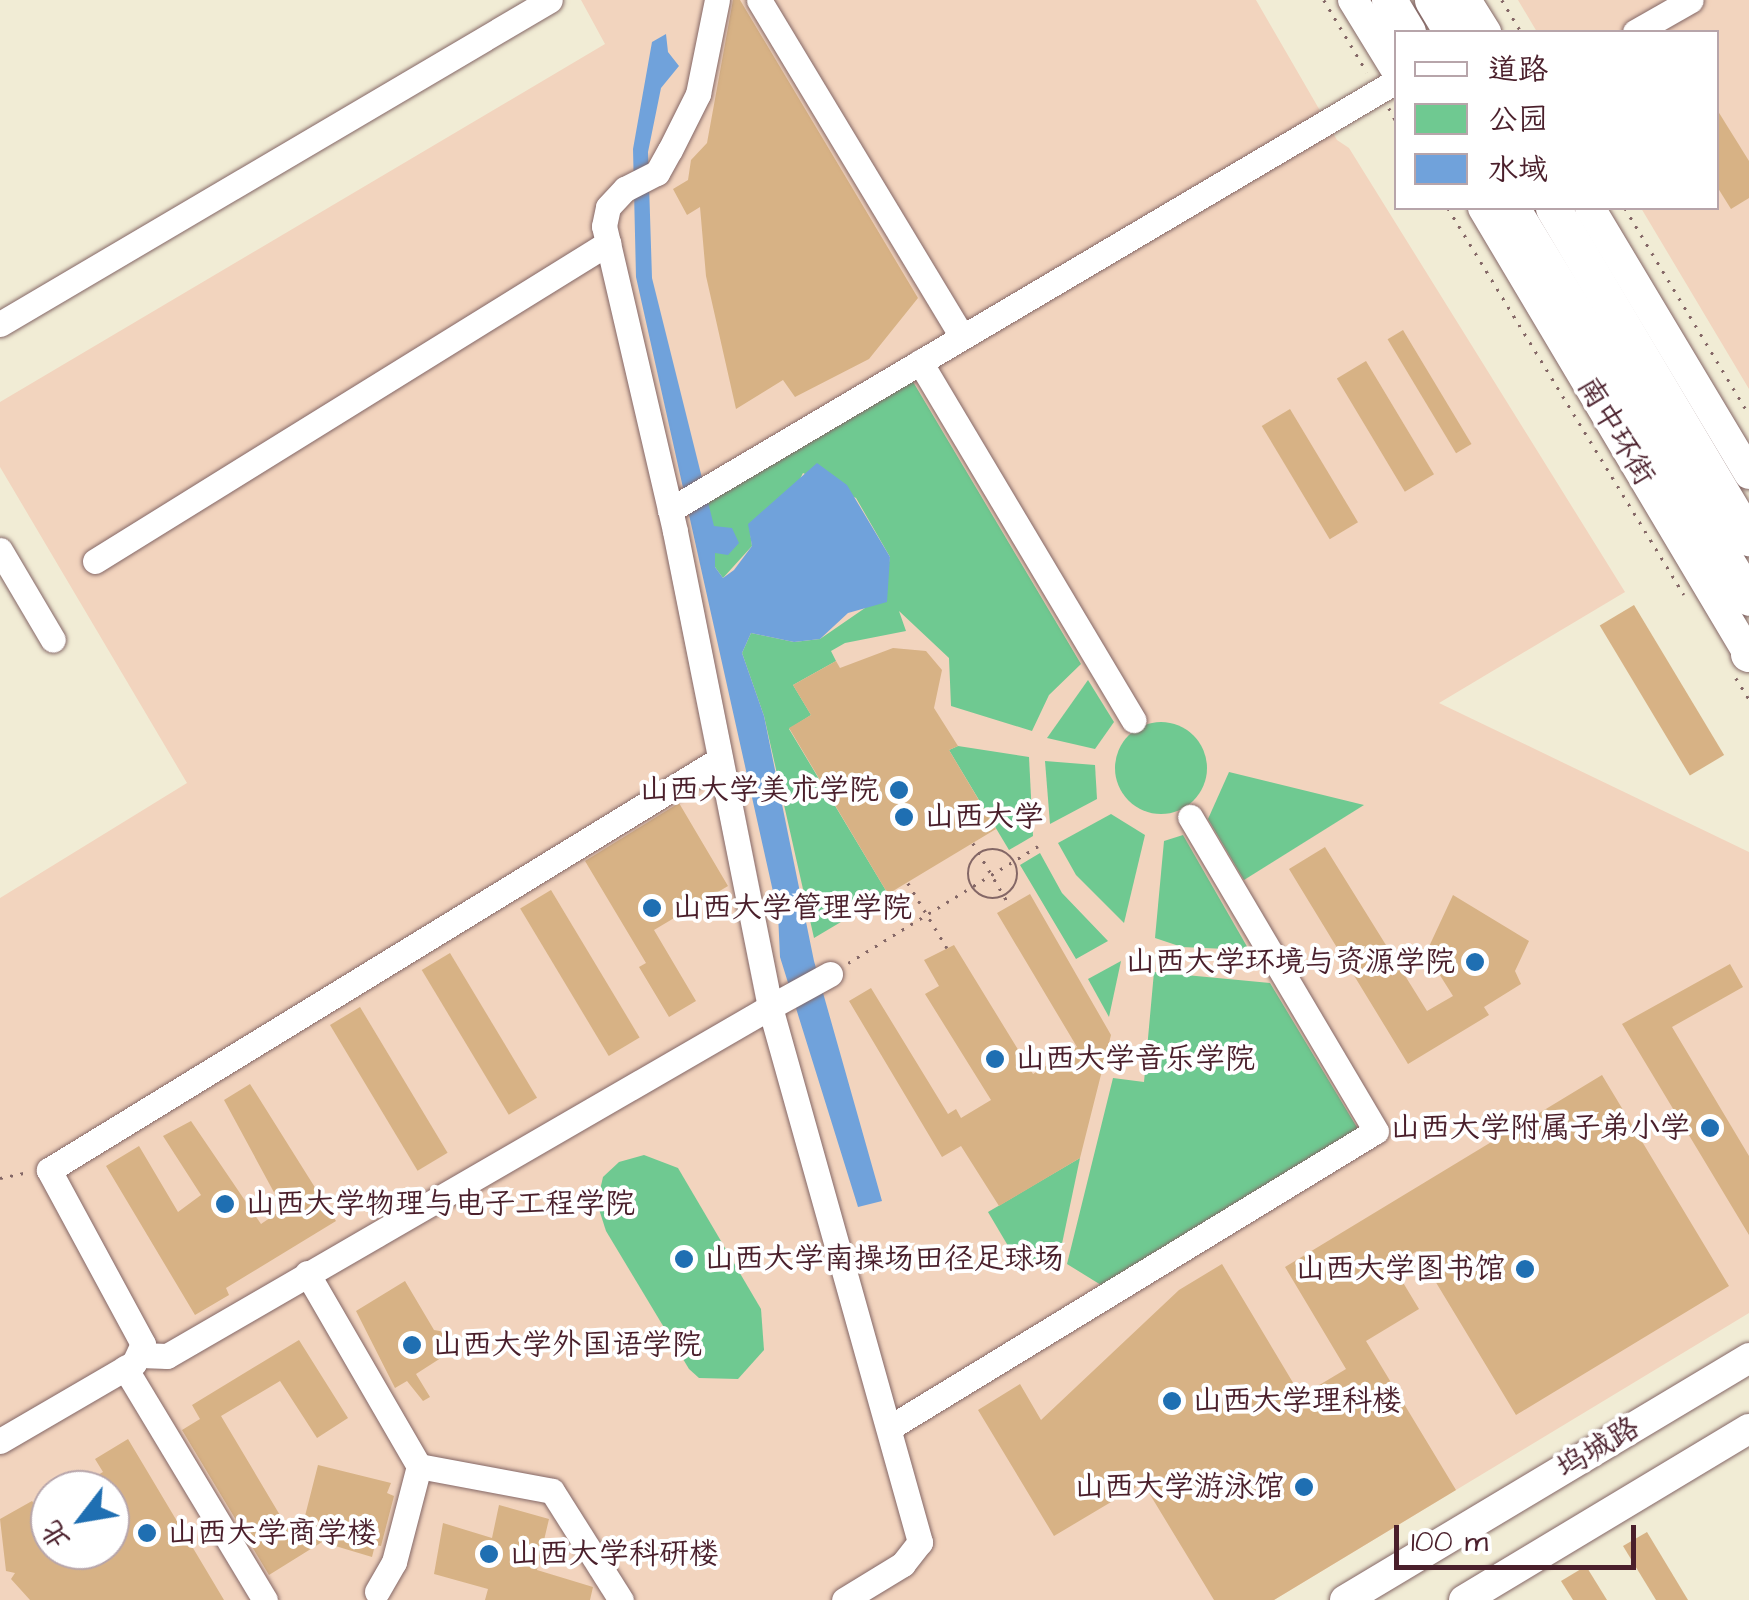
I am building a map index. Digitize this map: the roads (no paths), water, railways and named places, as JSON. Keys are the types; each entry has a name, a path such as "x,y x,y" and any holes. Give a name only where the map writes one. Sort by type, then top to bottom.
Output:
{"highway":[{"path":"1389,0 1407,30"},
{"path":"1432,0 1450,30"},
{"path":"1513,210 1585,327 1749,538"},
{"path":"1554,210 1653,418 1749,598"},
{"path":"1507,246 1585,327"},
{"path":"1653,418 1704,430 1749,504"},
{"path":"1653,418 1637,438 1749,622"}],"main road":[{"path":"1353,0 1390,81"},
{"path":"1466,0 1485,30"},
{"name":"南中环街","path":"1484,210 1745,658"},
{"path":"1591,210 1749,474"},
{"name":"坞城路","path":"1345,1600 1749,1358"},
{"name":"坞城路","path":"1464,1600 1749,1429"}],"street":[{"path":"0,324 550,0"},
{"path":"717,0 698,94 657,173 625,189 608,207 608,243 676,507 718,761 802,989 889,1428 920,1542 903,1564 844,1600"},
{"path":"759,0 962,337"},
{"path":"1638,30 1691,0"},
{"path":"676,507 1390,81"},
{"path":"95,561 608,243"},
{"path":"920,362 1133,720"},
{"path":"0,550 53,640"},
{"path":"265,1600 132,1361 140,1329 49,1170 718,761"},
{"path":"889,1428 1376,1131 1190,817"},
{"path":"0,1441 132,1361 166,1356 802,989"},
{"path":"306,1273 420,1466 394,1562 373,1597"},
{"path":"420,1466 552,1490 622,1600"}],"water":[{"path":"666,34 668,52 679,66 661,88 648,152 652,278 714,526 732,528 739,543 728,555 715,553 715,567 723,578 734,570 752,546 748,524 817,463 847,485 890,557 887,602 848,613 820,639 794,642 751,633 742,653 764,716 814,961 882,1201 858,1207 780,957 778,914 636,277 633,149 652,42"}],"place":[{"name":"山西大学美术学院","path":"899,790"},
{"name":"山西大学","path":"904,817"},
{"name":"山西大学管理学院","path":"652,908"},
{"name":"山西大学环境与资源学院","path":"1475,962"},
{"name":"山西大学音乐学院","path":"995,1059"},
{"name":"山西大学附属子弟小学","path":"1710,1128"},
{"name":"山西大学物理与电子工程学院","path":"225,1204"},
{"name":"山西大学南操场田径足球场","path":"684,1259"},
{"name":"山西大学图书馆","path":"1525,1269"},
{"name":"山西大学外国语学院","path":"412,1345"},
{"name":"山西大学理科楼","path":"1172,1401"},
{"name":"山西大学游泳馆","path":"1304,1487"},
{"name":"山西大学商学楼","path":"147,1533"},
{"name":"山西大学科研楼","path":"489,1554"}]}
